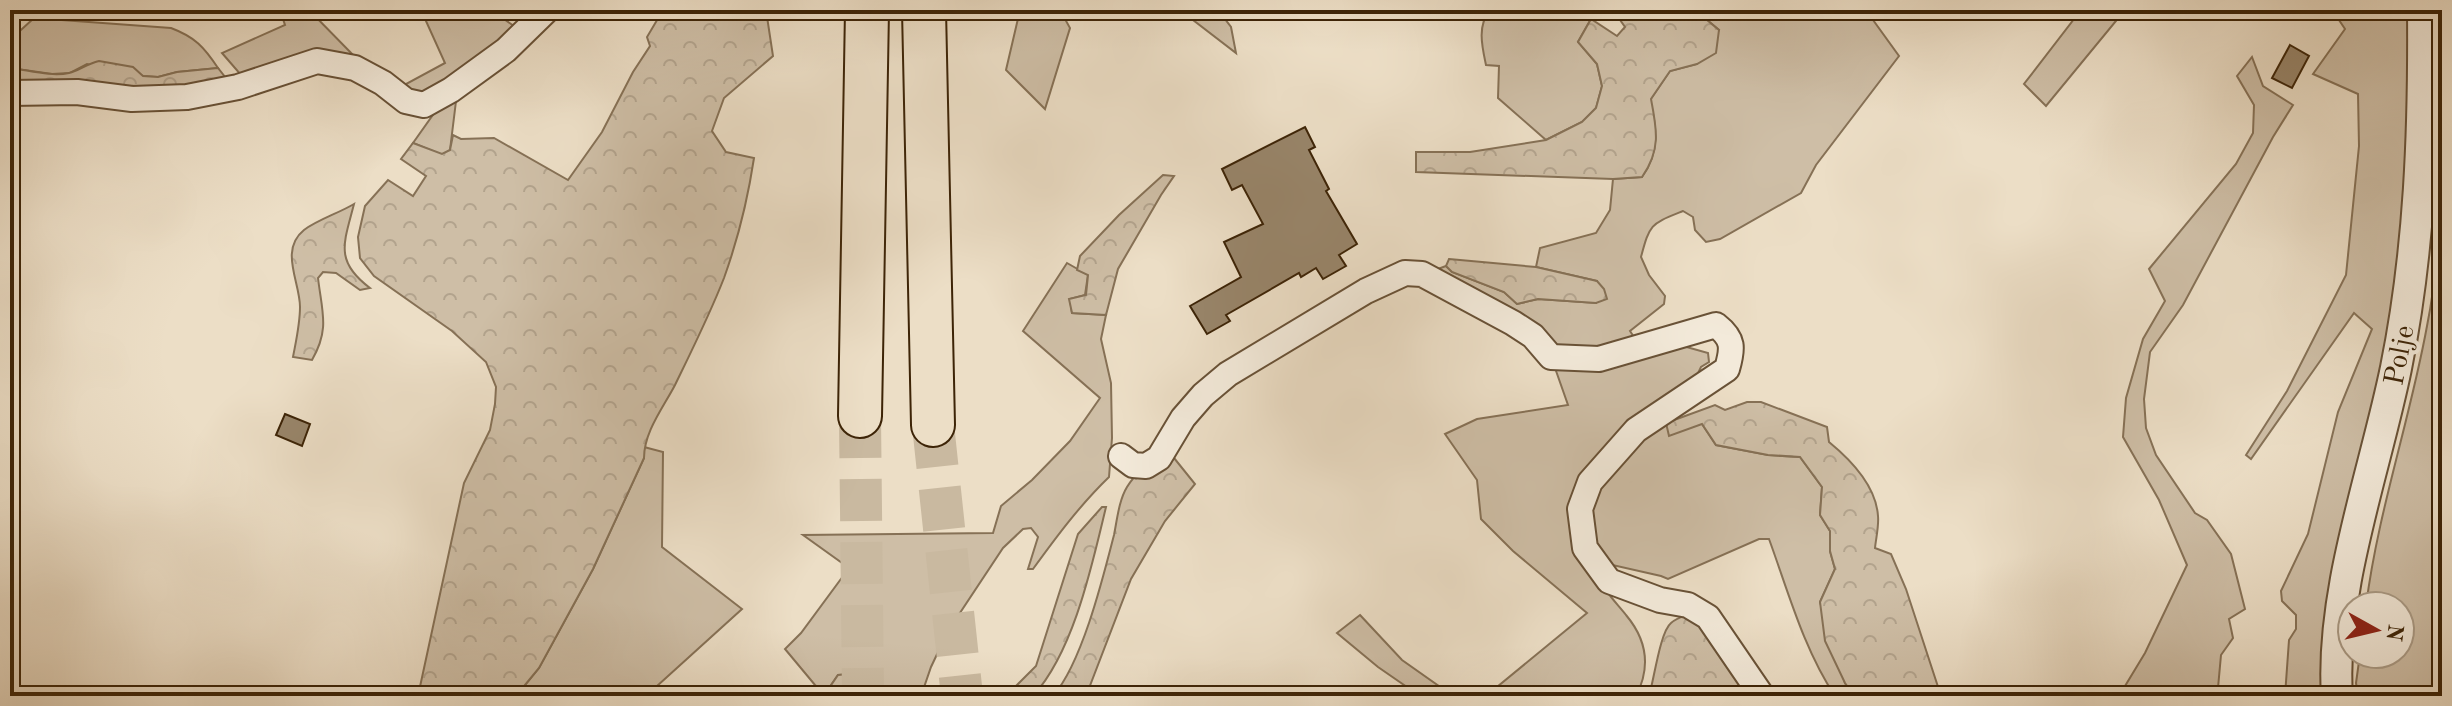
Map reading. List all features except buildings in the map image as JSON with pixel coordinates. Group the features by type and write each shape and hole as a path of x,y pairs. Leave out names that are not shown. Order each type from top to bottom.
{"highway":[{"path":"860,416 867,10"},
{"path":"924,10 933,425"}],"street":[{"path":"10,93 77,92 132,99 187,97 246,85 317,61 355,68 383,83 406,101 424,105 451,90 506,50 547,10"},
{"name":"Polje","path":"2337,696 2335,669 2350,563 2396,369 2409,297 2422,164 2423,10"},
{"path":"1121,456 1133,465 1146,466 1159,458 1183,418 1203,395 1228,374 1341,305 1405,273 1422,274 1513,323 1533,336 1551,357 1599,359 1716,325 1727,334 1732,352 1727,369 1636,430 1590,482 1580,509 1585,548 1609,581 1660,600 1688,605 1708,617 1762,696"}],"green space":[{"path":"280,10 309,10 359,61 241,75 222,53 285,25"},
{"path":"421,10 491,10 521,31 428,98 393,91 445,63"},
{"path":"663,10 766,10 773,56 724,98 712,131 726,152 754,158 742,218 724,278 688,359 651,430 644,458 593,569 539,668 516,696 418,696 464,483 490,430 496,387 486,362 452,331 374,276 360,258 358,237 365,206 388,180 413,196 426,176 401,159 413,143 442,154 450,150 453,135 461,139 494,138 568,180 602,132 650,46 647,37"},
{"path":"1020,10 1060,10 1070,28 1045,109 1006,70"},
{"path":"1180,10 1218,10 1231,27 1236,53"},
{"path":"1490,10 1581,10 1591,19 1578,42 1597,64 1602,86 1596,108 1582,122 1546,140 1498,98 1499,66 1486,65 1482,43 1483,23"},
{"path":"1613,10 1695,10 1719,30 1716,53 1697,64 1670,71 1651,99 1655,149 1642,177 1613,179 1416,172 1416,152 1470,152 1546,140 1582,122 1596,108 1602,86 1597,64 1578,42 1591,19 1617,36 1625,27"},
{"path":"1695,10 1870,10 1868,13 1899,56 1816,165 1801,193 1720,239 1706,242 1695,230 1693,217 1683,211 1658,222 1647,237 1641,257 1649,275 1665,296 1664,304 1630,331 1636,340 1683,346 1708,353 1709,362 1701,367 1691,388 1581,482 1601,580 1633,624 1642,644 1644,675 1636,696 1486,696 1587,613 1513,551 1481,519 1477,480 1445,434 1477,419 1568,405 1555,368 1435,270 1446,266 1452,272 1504,292 1517,304 1538,299 1596,303 1597,281 1536,267 1540,248 1596,233 1610,210 1613,179 1642,177 1648,168 1655,140 1650,100 1670,71 1697,64 1719,30"},
{"path":"2081,10 2125,10 2046,106 2024,84"},
{"path":"2342,10 2411,10 2405,208 2390,326 2329,594 2322,655 2324,696 2285,696 2289,640 2296,629 2296,615 2282,601 2281,591 2308,534 2338,412 2372,329 2354,313 2251,459 2246,455 2287,391 2346,275 2359,146 2358,94 2313,74 2345,29 2337,17"},
{"path":"34,18 171,28 198,44 218,68 158,77 87,64 70,73 52,74 10,68 10,40"},
{"path":"2252,57 2263,86 2293,105 2183,305 2150,352 2144,399 2146,428 2156,455 2195,513 2207,520 2231,554 2245,609 2229,619 2233,638 2221,655 2218,688 2231,695 2119,696 2145,653 2187,565 2159,500 2123,437 2126,398 2143,339 2165,301 2149,269 2236,164 2253,133 2254,105 2237,76"},
{"path":"99,61 133,67 143,76 158,77 218,68 233,87 181,95 10,86 10,68 62,74"},
{"path":"457,93 450,150 442,155 413,143 435,112"},
{"path":"1163,175 1174,176 1118,269 1106,315 1072,313 1069,299 1086,295 1088,275 1077,270 1080,256"},
{"path":"2442,175 2442,696 2358,696 2358,670 2416,670 2416,590 2368,590 2378,535 2420,361 2438,250"},
{"path":"354,204 345,241 346,260 370,288 360,290 336,273 323,272 318,278 323,329 318,349 312,360 293,357 300,307 293,247 304,230"},
{"path":"1449,259 1536,267 1597,281 1607,299 1596,303 1538,299 1517,304 1504,292 1452,272 1446,266"},
{"path":"1067,263 1088,275 1085,295 1070,299 1072,313 1106,315 1101,339 1111,383 1109,477 1033,569 1028,569 1038,537 1031,528 1023,529 1003,548 948,631 921,696 886,692 843,675 838,675 825,694 785,649 801,633 849,568 803,535 993,533 1001,506 1070,441 1100,398 1023,331"},
{"path":"1747,402 1761,402 1827,427 1829,442 1854,465 1867,484 1873,494 1878,516 1875,548 1891,554 1906,589 1941,696 1854,696 1845,683 1825,641 1820,602 1835,569 1830,551 1830,531 1820,515 1822,487 1800,457 1768,455 1716,445 1702,424 1669,436 1666,423 1715,405 1725,410"},
{"path":"1666,423 1702,424 1716,445 1768,455 1800,457 1822,487 1820,515 1830,531 1830,551 1835,569 1820,602 1845,683 1854,696 1835,696 1824,678 1798,620 1769,539 1759,539 1668,579 1599,562 1588,500 1619,453"},
{"path":"644,447 663,452 662,547 742,609 646,696 516,696 539,668 593,569 644,458"},
{"path":"1166,448 1195,484 1165,521 1131,579 1086,696 1053,696 1082,642 1104,574 1124,492 1140,471"},
{"path":"1102,507 1106,507 1088,580 1060,656 1033,696 1006,696 1036,666 1078,534"},
{"path":"1694,612 1755,696 1649,696 1667,628"},
{"path":"1360,615 1402,660 1453,696 1420,696 1337,633"},
{"path":"849,674 877,689 908,696 825,694 838,675"}],"tunnel":[{"path":"860,416 863,696"},
{"path":"933,425 962,696"}]}
